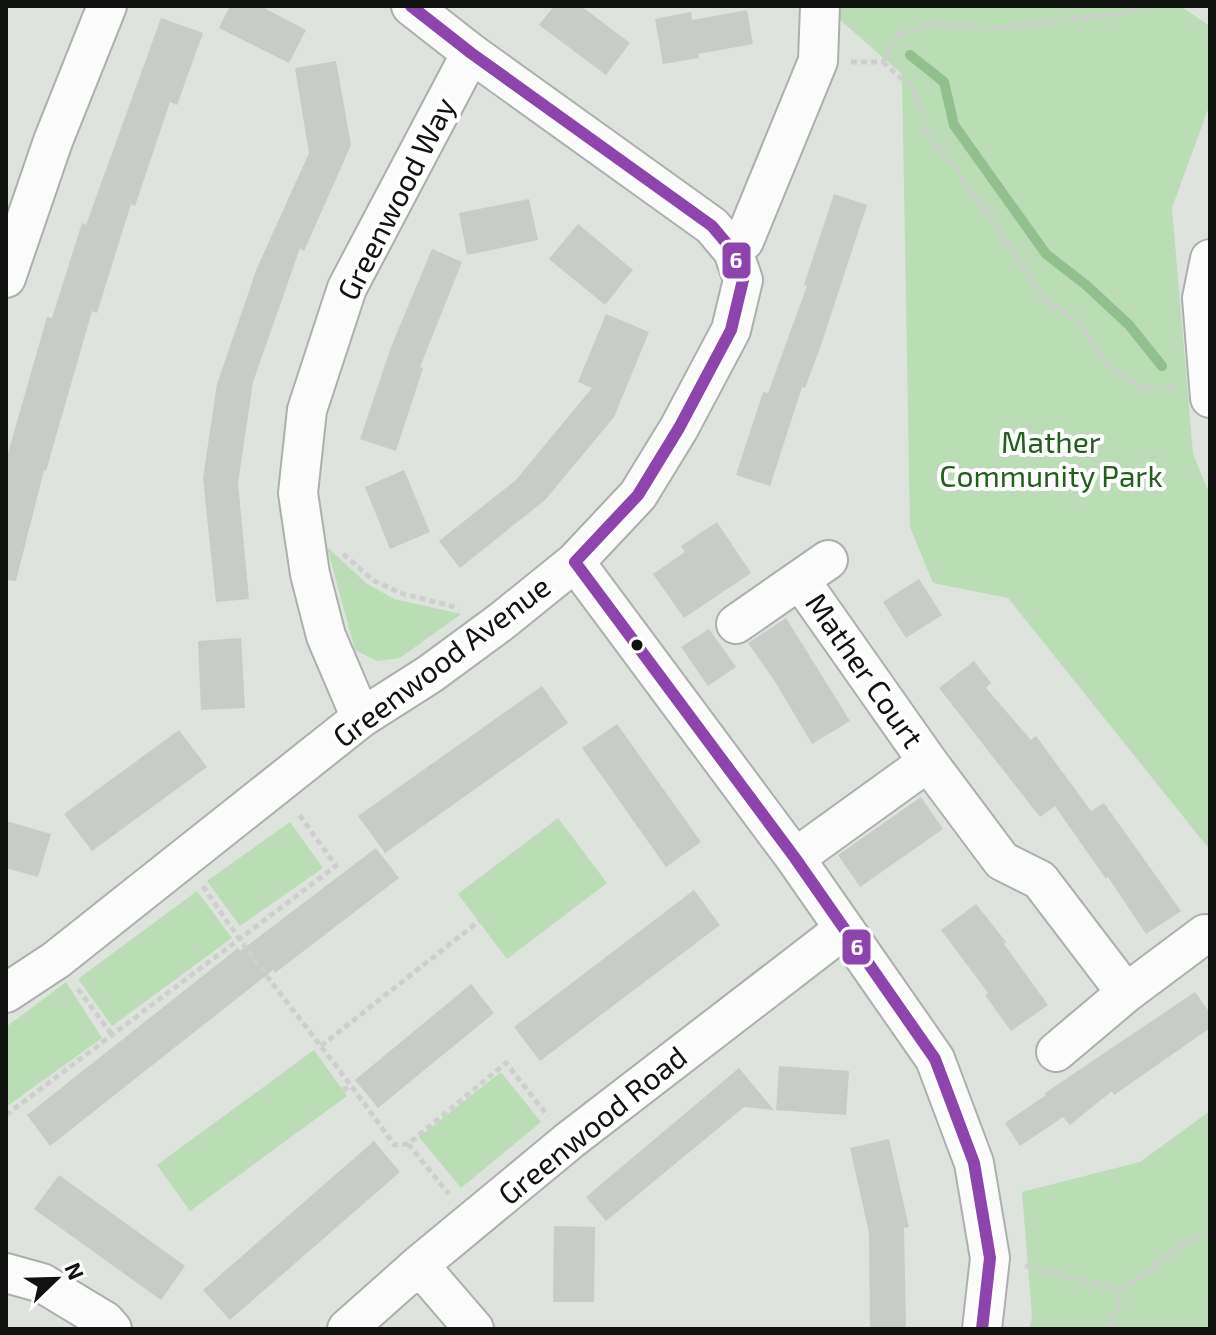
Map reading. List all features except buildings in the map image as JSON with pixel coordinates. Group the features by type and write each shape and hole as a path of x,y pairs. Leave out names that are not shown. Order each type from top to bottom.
{"street":[{"path":"6,278 53,141 107,6"},
{"path":"411,6 471,53 712,226 733,251 744,241 818,61 820,6"},
{"name":"Greenwood Way","path":"361,718 326,636 310,574 298,493 307,410 347,288 471,53"},
{"name":"Greenwood Avenue","path":"6,993 56,960 361,718 430,674 575,562 638,495 679,428 731,330 743,280 733,251"},
{"path":"1209,394 1202,298 1210,259"},
{"path":"575,562 795,858 935,1059 974,1163 990,1258 982,1329"},
{"name":"Mather Court","path":"736,624 814,570 928,762 1002,861 1040,880 1126,993"},
{"name":"Mather Court","path":"795,858 928,762"},
{"name":"Greenwood Road","path":"347,1329 570,1140 844,929"},
{"path":"1056,1052 1126,993 1205,934"},
{"path":"419,1265 474,1329"},
{"path":"6,1273 42,1283 105,1321 112,1329"}],"path":[{"path":"883,62 897,35 931,24 998,28 1128,12 1147,6"},
{"path":"818,61 883,62 913,89 928,132 994,221 1039,294 1079,324 1110,369 1144,388 1209,394"},
{"path":"341,553 373,580 400,593 502,621"},
{"path":"6,1115 336,866 279,786"},
{"path":"184,856 239,939 352,1085 394,1145 408,1144 506,1063 570,1140"},
{"path":"321,1046 479,921"},
{"path":"56,960 113,1036"},
{"path":"343,1090 352,1085"},
{"path":"408,1144 470,1224"},
{"path":"1110,1329 1122,1289 1186,1242 1210,1231"},
{"path":"990,1258 1122,1289"}],"green space":[{"name":"Mather Community Park","path":"824,6 1180,6 1210,26 1210,104 1172,208 1193,454 1210,495 1210,850 1008,598 933,583 910,527 902,74"},
{"path":"327,547 366,583 394,599 461,614 400,658 377,661 355,650"},
{"path":"558,818 607,883 507,959 458,894"},
{"path":"290,822 323,868 240,926 207,881"},
{"path":"197,891 232,938 112,1026 78,979"},
{"path":"66,982 102,1038 6,1107 6,1027"},
{"path":"314,1050 347,1096 190,1211 157,1165"},
{"path":"501,1072 541,1122 461,1188 419,1137"},
{"path":"1210,1111 1210,1329 1029,1329 1032,1316 1022,1192 1140,1162"}],"waterway":[{"path":"910,55 944,82 954,125 1046,254 1086,285 1129,325 1162,366"}],"transit line":[{"name":"6","path":"411,6 471,53 712,226 733,251 743,280 731,330 679,428 638,495 575,562 795,858 935,1059 974,1163 990,1258 982,1329"}]}
